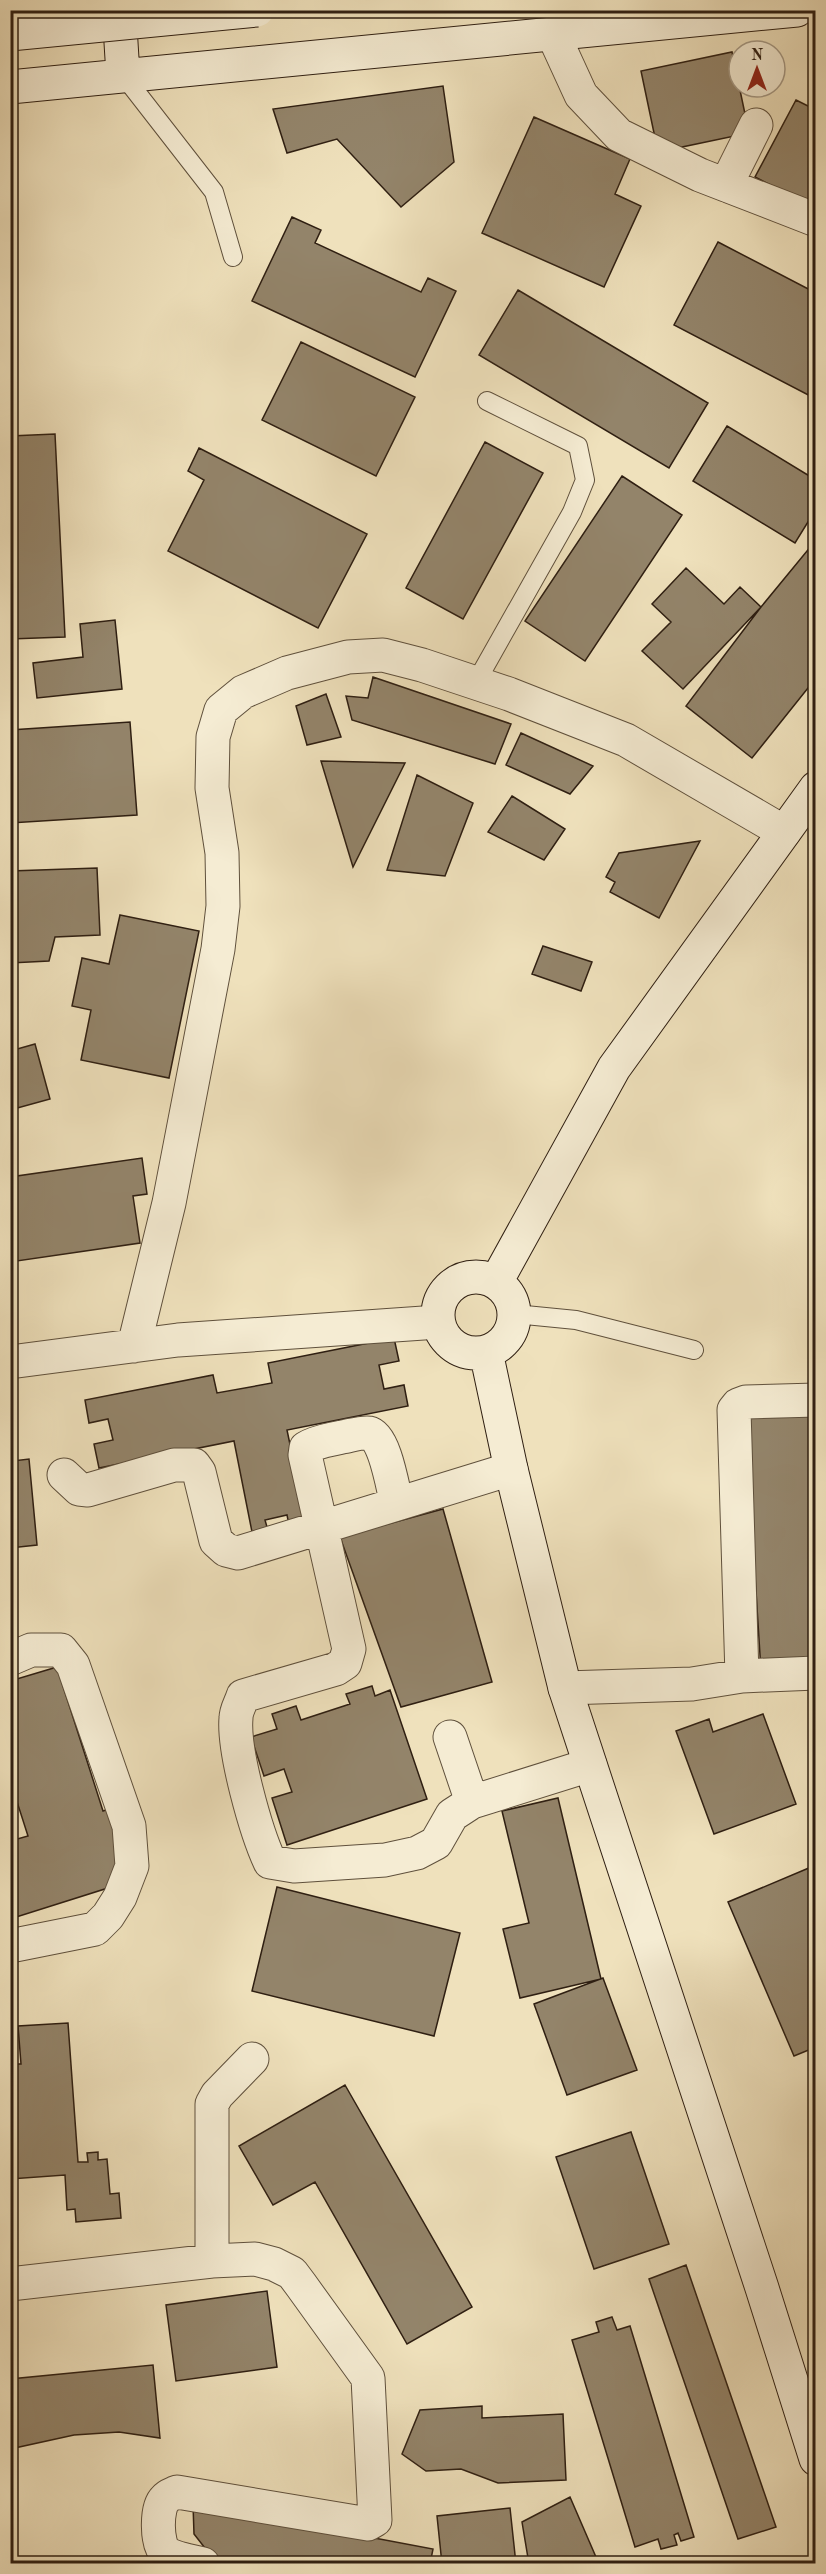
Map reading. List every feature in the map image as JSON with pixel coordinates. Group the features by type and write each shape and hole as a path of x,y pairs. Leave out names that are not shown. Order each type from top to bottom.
{"street":[{"path":"119,10 123,75"},
{"path":"10,34 257,10"},
{"path":"10,87 797,10"},
{"path":"553,34 582,95 619,135 700,175 816,220"},
{"path":"726,185 756,125"},
{"path":"134,1346 169,1203 218,949 223,906 222,853 212,788 213,737 221,710 243,692 287,673 348,657 383,655 509,694 626,740 784,832"},
{"path":"496,1282 614,1068 816,788"},
{"path":"484,1277 496,1282 506,1290 512,1301 515,1314 513,1327 507,1338 486,1352 461,1350 443,1334 438,1322 438,1308 442,1297 460,1280 484,1277"},
{"path":"10,1362 178,1340 438,1322"},
{"path":"486,1352 511,1469 565,1688 814,2451"},
{"path":"742,1677 734,1410 738,1405 746,1402 816,1400"},
{"path":"397,1504 382,1447 377,1438 370,1433 313,1444 306,1448 305,1455 320,1527 349,1649 345,1663 336,1669 243,1696 236,1715 236,1739 261,1842 270,1862 294,1866 385,1860 417,1852 436,1843 452,1815 471,1802 590,1764"},
{"path":"64,1475 79,1489 88,1490 174,1465 194,1465 200,1472 216,1541 226,1550 238,1553 511,1469"},
{"path":"10,1659 31,1650 61,1650 73,1665 129,1826 132,1866 120,1897 108,1916 94,1929 10,1946"},
{"path":"565,1688 692,1684 742,1677 816,1673"},
{"path":"450,1737 471,1802"},
{"path":"212,2261 212,2104 217,2095 252,2059"},
{"path":"10,2284 212,2261 255,2259 274,2264 292,2273 368,2378 376,2516 372,2523 177,2492 171,2494 160,2508 159,2541 161,2547 173,2556 203,2564"}],"lane":[{"path":"123,75 214,192 233,257"},
{"path":"475,684 572,512 585,480 578,446 487,401"},
{"path":"515,1314 576,1320 694,1350"}],"building":[{"path":"727,53 727,99 742,99 749,133 658,152 641,71"},
{"path":"443,86 454,162 401,207 337,139 287,153 273,109"},
{"path":"796,100 816,110 816,209 755,177"},
{"path":"534,117 630,159 615,194 641,206 604,287 482,233"},
{"path":"292,217 321,230 315,243 421,292 428,278 456,291 415,377 252,301"},
{"path":"718,242 816,293 816,399 674,325"},
{"path":"518,290 708,403 669,468 479,355"},
{"path":"301,342 415,397 376,476 262,420"},
{"path":"727,426 816,480 816,509 795,543 693,481"},
{"path":"55,434 65,637 10,639 10,436"},
{"path":"485,442 543,473 463,619 406,588"},
{"path":"199,448 367,534 318,628 168,551 204,480 188,471"},
{"path":"622,476 682,515 585,661 525,621"},
{"path":"816,540 816,678 752,758 686,706 761,607"},
{"path":"686,568 724,604 740,587 761,607 683,689 642,651 671,622 652,604"},
{"path":"115,620 122,689 37,698 33,663 83,657 80,624"},
{"path":"373,677 511,724 495,764 352,720 346,696 368,698"},
{"path":"326,694 341,737 307,745 296,706"},
{"path":"130,722 137,815 10,823 10,730"},
{"path":"521,733 593,766 570,794 506,765"},
{"path":"321,761 405,763 353,867"},
{"path":"417,775 473,803 445,876 387,870"},
{"path":"512,796 565,829 544,860 488,832"},
{"path":"700,841 659,918 610,892 615,882 606,877 619,853"},
{"path":"97,868 100,935 55,937 49,961 10,963 10,871"},
{"path":"120,915 199,931 169,1078 81,1060 91,1010 72,1006 82,958 109,964"},
{"path":"543,946 592,962 581,991 532,974"},
{"path":"35,1044 50,1099 10,1110 10,1051"},
{"path":"142,1158 147,1194 133,1196 140,1243 10,1262 10,1177"},
{"path":"394,1338 399,1361 379,1365 384,1389 404,1385 408,1406 287,1430 307,1526 290,1530 287,1515 265,1520 269,1534 253,1537 234,1441 99,1468 94,1444 113,1440 108,1419 89,1423 85,1400 213,1375 217,1393 272,1383 268,1363"},
{"path":"816,1411 816,1667 761,1671 745,1416"},
{"path":"10,1445 13,1461 29,1459 37,1545 10,1548"},
{"path":"443,1509 492,1682 401,1707 340,1537"},
{"path":"57,1667 103,1811 112,1808 128,1858 111,1887 10,1919 10,1841 28,1836 10,1780 10,1681"},
{"path":"372,1686 375,1696 390,1690 427,1799 287,1845 272,1798 292,1792 284,1769 264,1776 251,1737 277,1729 272,1714 296,1706 301,1720 350,1704 346,1694"},
{"path":"763,1714 796,1804 714,1834 676,1731 709,1719 713,1732"},
{"path":"558,1798 601,1979 520,1998 503,1929 529,1923 502,1811"},
{"path":"816,1865 816,2047 794,2056 728,1902"},
{"path":"277,1887 460,1933 434,2036 252,1991"},
{"path":"603,1978 637,2070 567,2095 534,2004"},
{"path":"68,2023 78,2162 88,2162 87,2153 98,2152 98,2160 107,2159 110,2194 119,2193 121,2218 76,2222 75,2209 67,2210 65,2175 10,2179 10,2064 21,2064 18,2026"},
{"path":"345,2085 472,2307 407,2344 315,2182 273,2205 239,2146"},
{"path":"631,2132 669,2244 594,2269 556,2157"},
{"path":"686,2265 776,2527 738,2539 649,2279"},
{"path":"267,2291 277,2367 176,2381 166,2305"},
{"path":"612,2317 617,2330 630,2326 694,2537 681,2541 678,2533 674,2535 677,2545 661,2549 658,2539 635,2547 572,2340 599,2332 596,2322"},
{"path":"153,2365 160,2438 119,2432 74,2435 10,2449 10,2379"},
{"path":"482,2406 482,2418 563,2414 566,2480 498,2483 461,2469 426,2471 402,2454 420,2410"},
{"path":"570,2497 599,2564 529,2564 522,2522"},
{"path":"193,2504 433,2549 430,2564 251,2564 212,2557 194,2534"},
{"path":"510,2508 516,2564 442,2564 437,2516"}]}
